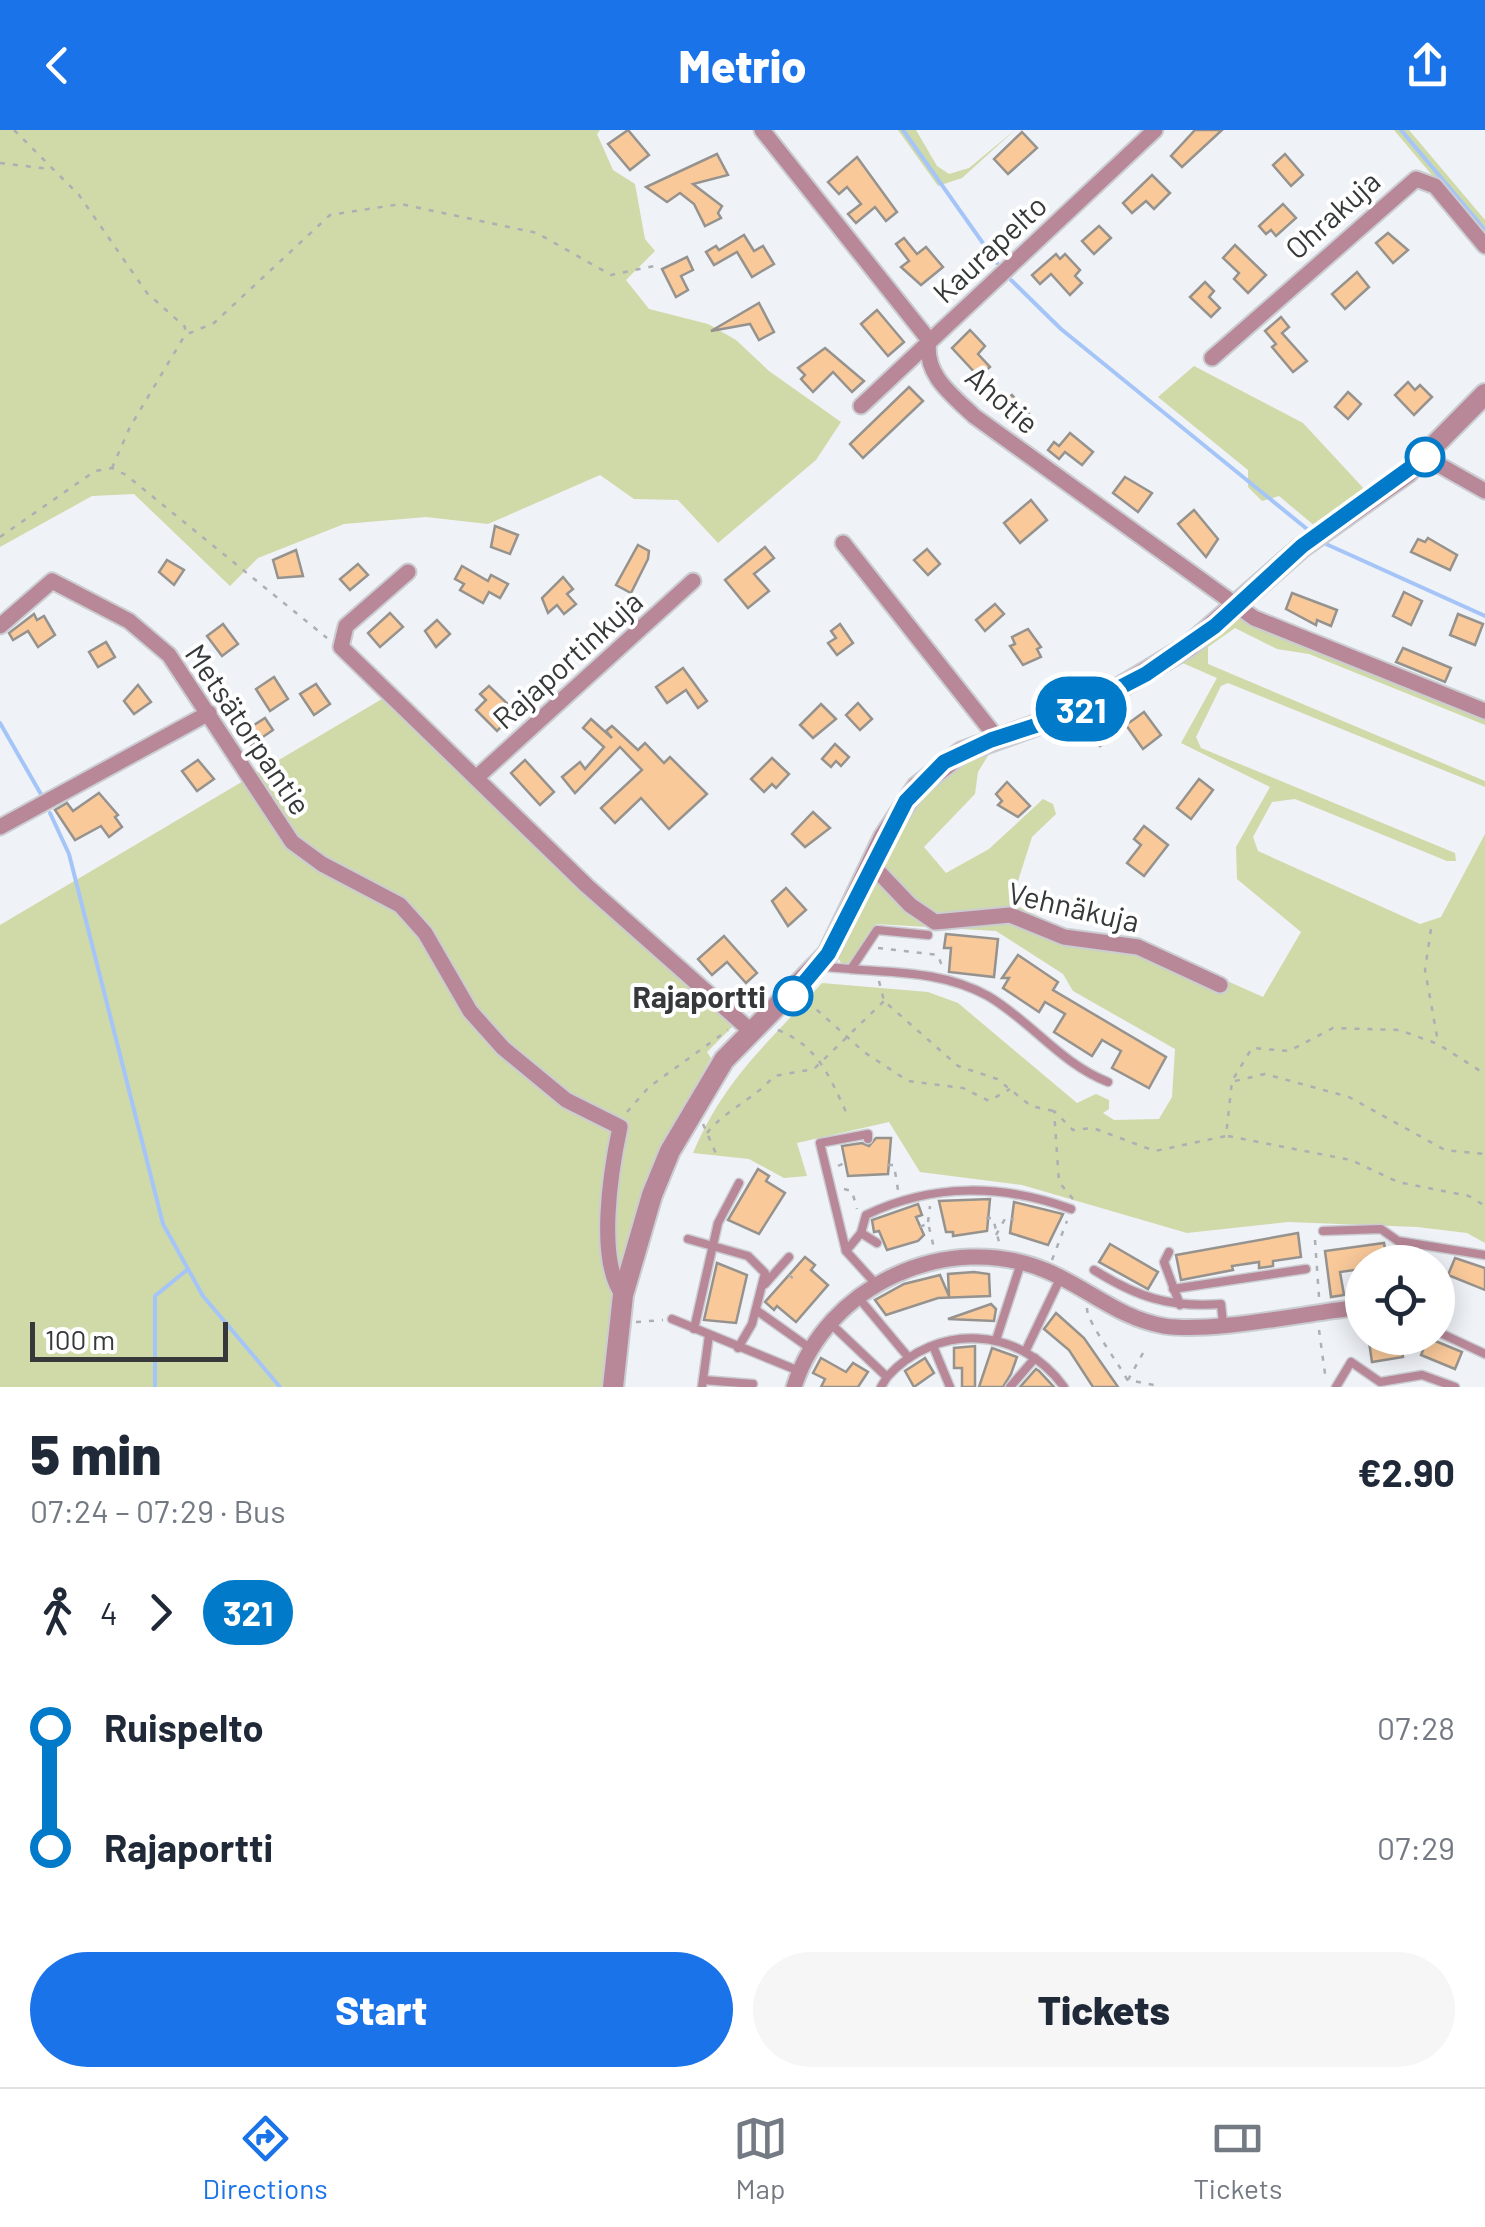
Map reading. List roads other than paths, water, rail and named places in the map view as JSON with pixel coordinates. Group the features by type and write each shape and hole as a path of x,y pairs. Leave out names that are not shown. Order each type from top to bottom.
{"street":[{"name":"Ahotie","path":"762,130 929,340 929,364 936,376 974,416 1254,618 1485,711"},
{"name":"Kaurapelto","path":"861,406 1155,130"},
{"name":"Ohrakuja","path":"1212,358 1416,179 1435,186 1485,246"},
{"path":"904,367 936,376"},
{"path":"614,1387 623,1295 641,1228 670,1151 708,1083 754,1030 820,966 847,921 896,818 926,778 944,762 996,738 1109,696 1189,646 1302,546 1425,457 1485,394"},
{"path":"1425,457 1485,491"},
{"path":"843,543 996,738"},
{"path":"408,572 346,626 341,647 604,902 754,1030"},
{"name":"Metsätorpantie","path":"0,626 42,587 59,581 147,634 178,667 292,842 322,864 400,905 425,933 470,1011 503,1048 566,1100 620,1127 610,1182 610,1263 613,1282 623,1295"},
{"name":"Rajaportinkuja","path":"476,778 693,581"},
{"path":"0,827 209,714"},
{"name":"Vehnäkuja","path":"872,865 910,906 935,922 1010,914 1064,937 1138,947 1220,985"},
{"path":"796,1379 830,1323 857,1296 876,1283 933,1261 966,1258 1022,1263 1056,1272 1092,1298 1127,1316 1163,1326 1345,1311"}],"lane":[{"path":"851,969 877,930 928,935"},
{"path":"820,966 942,979 984,994 1079,1071 1108,1082"},
{"path":"868,1139 868,1134 820,1143 846,1250 876,1283"},
{"path":"694,1329 712,1245 739,1183"},
{"path":"846,1250 861,1233 865,1217 927,1194 993,1190 1070,1210"},
{"path":"1323,1231 1381,1229 1398,1241 1450,1246 1485,1255"},
{"path":"861,1233 877,1243"},
{"path":"688,1239 758,1264 765,1273 756,1310 738,1348"},
{"path":"1170,1252 1164,1262 1180,1306"},
{"path":"762,1288 790,1257"},
{"path":"996,1340 1022,1263"},
{"path":"1173,1290 1306,1269"},
{"path":"1094,1270 1138,1295 1180,1306 1221,1304 1223,1323"},
{"path":"1026,1352 1056,1272"},
{"path":"857,1296 909,1358"},
{"path":"756,1310 811,1349"},
{"path":"672,1319 796,1379"},
{"path":"830,1323 888,1377"},
{"path":"709,1336 703,1383 753,1384"},
{"path":"882,1387 909,1358 956,1338 996,1340 1026,1352 1064,1387"},
{"path":"1455,1340 1485,1354"},
{"path":"933,1346 950,1387"},
{"path":"1010,1387 1035,1358"},
{"path":"1336,1387 1351,1362 1380,1382 1422,1376 1455,1387"}],"waterway":[{"path":"903,130 997,263"},
{"path":"1401,130 1485,230"},
{"path":"1011,280 1061,329 1307,529"},
{"path":"1326,544 1485,616"},
{"path":"0,723 42,796"},
{"path":"50,813 69,854 163,1224 203,1296 280,1387"},
{"path":"155,1387 155,1296 188,1269"}],"place":[{"name":"Rajaportti","path":"793,996"}]}
